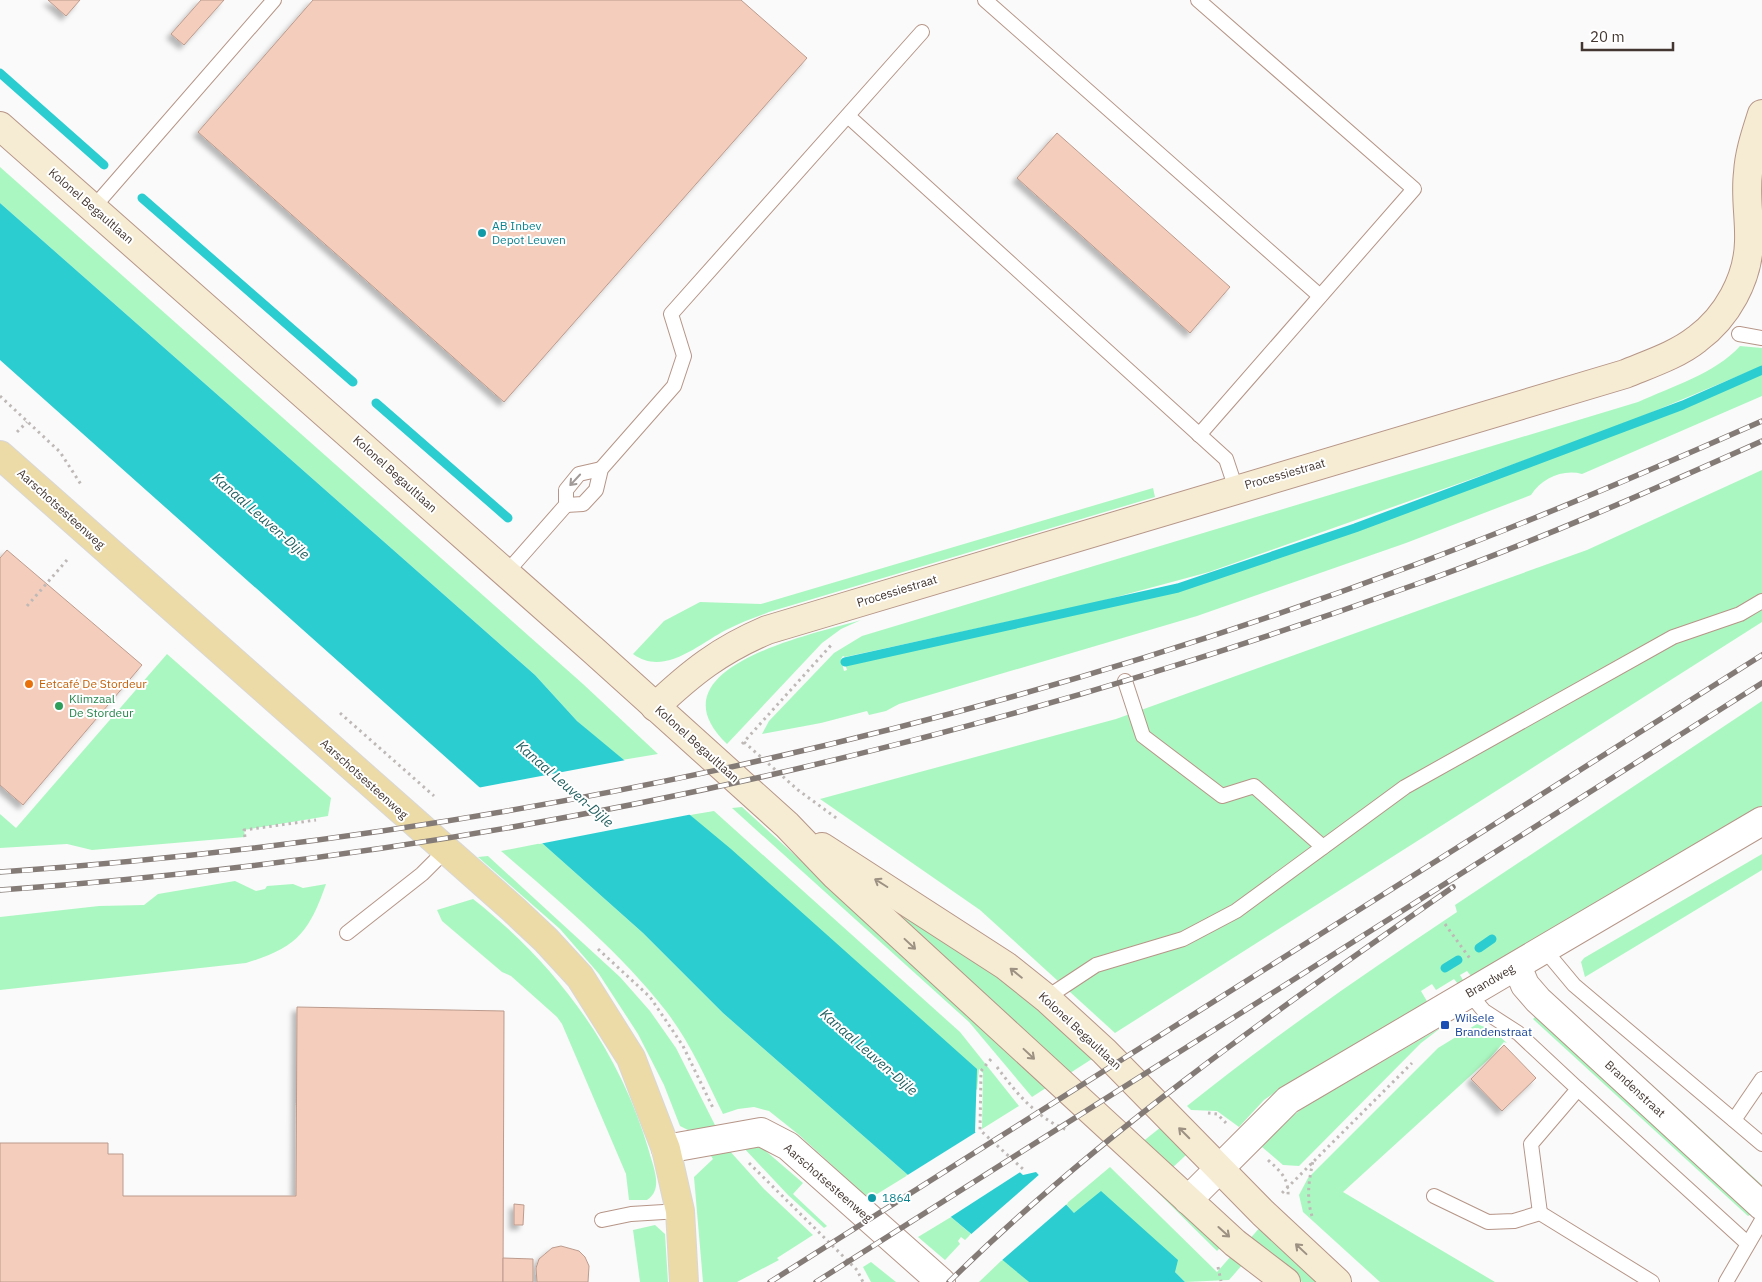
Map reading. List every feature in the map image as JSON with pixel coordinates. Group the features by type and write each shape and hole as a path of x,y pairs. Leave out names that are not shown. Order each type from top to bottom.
{"main road":[{"name":"Aarschotsesteenweg","path":"0,455 513,909 546,940 580,977 631,1058 666,1149 680,1211 684,1282"}],"street":[{"name":"Processiestraat","path":"655,707 700,667 734,644 767,630 1626,374 1678,351 1697,340 1714,325 1729,305 1742,277 1750,243 1748,173 1762,114"},
{"name":"Kolonel Begaultlaan","path":"0,126 506,573 787,825 836,876 1272,1278"},
{"name":"Brandweg","path":"1188,1200 1288,1100 1762,821"},
{"name":"Kolonel Begaultlaan","path":"787,825 998,960 1046,998 1104,1051 1219,1168 1337,1282"},
{"name":"Brandenstraat","path":"1517,966 1526,985 1538,1000 1762,1206"},
{"name":"Aarschotsesteenweg","path":"666,1149 761,1132 788,1146 941,1282"}],"lane":[{"path":"93,208 274,0"},
{"path":"985,0 1320,296"},
{"path":"1198,0 1414,189 1199,435"},
{"path":"566,505 583,504 596,490 601,469 674,386 684,356 671,314 922,32"},
{"path":"848,116 1226,459 1236,489"},
{"path":"1739,334 1762,338"},
{"path":"506,573 566,505 566,490 579,474 601,469"},
{"path":"1046,998 1096,964 1183,939 1236,911 1405,787 1664,642 1740,614 1762,601"},
{"path":"1125,681 1143,736 1222,796 1254,786 1323,847"},
{"path":"347,933 422,874 446,851"},
{"path":"1544,949 1574,985 1762,1144"},
{"path":"1470,993 1484,1011 1518,1034 1747,1243"},
{"path":"1734,1120 1762,1079"},
{"path":"1540,1213 1531,1144 1578,1090"},
{"path":"1434,1196 1488,1222 1514,1221 1540,1213 1652,1282"},
{"path":"602,1220 631,1214 680,1211"},
{"path":"1726,1282 1762,1220"}],"path":[{"path":"27,606 67,560"},
{"path":"245,838 244,830 316,820"},
{"path":"1445,924 1466,954"},
{"path":"991,1059 981,1071 980,1130 1024,1170"},
{"path":"743,1156 761,1177 857,1270 863,1282"},
{"path":"1313,1160 1308,1184 1309,1205 1314,1223"},
{"path":"1218,1261 1218,1272 1221,1281"}],"green space":[{"path":"0,167 583,684 658,754 622,760 577,721 535,675 0,203"},
{"path":"1740,346 1762,348 1762,366 1607,431 1209,572 1094,603 843,656 841,659 844,671 847,670 845,664 1142,598 1203,581 1397,514 1544,460 1762,372 1762,396 1582,474 1568,473 1554,476 1541,484 1531,495 1406,543 1197,616 899,704 886,711 869,715 867,711 821,723 762,734 769,721 834,653 862,636 1638,402 1706,372 1730,356"},
{"path":"1762,470 1762,622 1115,1033 980,910 820,799 1116,719 1587,550"},
{"path":"1153,488 1155,497 769,612 731,627 693,650 669,660 657,662 645,660 633,654 664,621 700,602 761,604"},
{"path":"861,620 841,629 822,643 727,744 708,717 708,694 722,675 747,658 777,645"},
{"path":"167,654 331,798 328,816 244,830 245,837 92,850 67,844 0,848 0,814 16,828"},
{"path":"1762,701 1762,806 1471,976 1467,971 1460,975 1463,980 1458,984 1454,979 1436,990 1432,984 1421,991 1428,1003 1290,1082 1264,1100 1239,1127 1217,1111 1191,1110 1187,1106 1320,1006 1457,912 1455,905"},
{"path":"742,807 1049,1086 1032,1097 969,1022 732,808"},
{"path":"714,811 960,1032 1019,1106 982,1129 983,1073 979,1069 977,1090 690,815"},
{"path":"542,843 643,933 723,1013 908,1175 869,1199 798,1134 769,1111 754,1107 738,1109 723,1114 683,1035 649,990 588,927 501,851"},
{"path":"1762,854 1762,870 1585,977 1581,962 1584,958"},
{"path":"488,856 620,977 650,1011 676,1048 716,1127 688,1130 680,1126 664,1085 638,1034 599,974 560,929 478,857"},
{"path":"841,867 1020,990 1095,1057 1067,1075"},
{"path":"235,881 256,891 265,889 267,886 293,884 303,888 326,884 313,915 298,936 277,951 246,963 0,990 0,917 99,906 144,905 158,894"},
{"path":"473,899 503,924 558,981 602,1044 621,1078 637,1114 653,1164 656,1177 655,1190 647,1200 629,1200 626,1174 562,1024 557,1017 511,976 502,972 442,921 437,910"},
{"path":"1553,999 1558,999 1762,1185 1762,1197"},
{"path":"1536,1016 1750,1209 1750,1215 1748,1216 1533,1019"},
{"path":"1477,1024 1492,1030 1507,1043 1504,1042 1490,1058 1343,1192 1495,1282 1380,1282 1303,1212 1299,1195 1308,1178 1438,1048"},
{"path":"1442,1027 1421,1043 1299,1166 1283,1165 1262,1147 1288,1119 1306,1106"},
{"path":"1161,1127 1186,1155 1170,1170 1141,1143"},
{"path":"742,1146 761,1147 803,1183 793,1194 827,1226 824,1228 788,1195"},
{"path":"728,1149 764,1189 813,1235 777,1258 779,1260 737,1282 703,1282 694,1177 713,1159 711,1156"},
{"path":"1123,1158 1222,1246 1217,1251"},
{"path":"1110,1167 1217,1272 1232,1255 1243,1264 1229,1280 1185,1282 1175,1272 1074,1213 1066,1204"},
{"path":"951,1217 971,1234 965,1240 961,1237 958,1241 960,1244 945,1260 918,1237"},
{"path":"655,1225 665,1234 668,1282 640,1282 633,1230"},
{"path":"1261,1226 1322,1282 1302,1282 1248,1241"},
{"path":"1003,1259 1029,1282 979,1282"},
{"path":"871,1262 896,1282 871,1282 863,1267"}],"water":[{"name":"Kanaal Leuven-Dijle","path":"0,203 535,675 577,721 731,849 977,1069 975,1132 1023,1175 1036,1172 1074,1213 1101,1191 1178,1260 1175,1272 1185,1282 1029,1282 951,1217 908,1175 723,1013 643,933 0,360"}],"pier":[{"path":"626,760 693,814 539,844 477,788"},
{"path":"978,1131 1022,1171 949,1218 906,1176"},
{"path":"1041,1173 1068,1203 1001,1261 969,1236"}],"building":[{"path":"48,0 80,0 66,16"},
{"path":"201,0 224,0 184,45 171,34"},
{"name":"AB Inbev Depot Leuven","path":"313,0 741,0 807,58 504,402 198,132"},
{"path":"1057,133 1230,287 1190,333 1017,178"},
{"path":"7,550 142,665 23,805 0,785 0,558"},
{"path":"297,1007 504,1011 503,1282 0,1282 0,1143 108,1143 108,1154 123,1154 123,1196 296,1196"},
{"path":"1504,1045 1536,1078 1502,1111 1471,1079"},
{"path":"514,1204 524,1205 523,1225 514,1225"},
{"path":"561,1246 579,1251 585,1257 589,1266 588,1282 537,1282 536,1268 539,1259 552,1248"},
{"path":"503,1258 533,1259 533,1282 503,1282"}],"waterway":[{"path":"0,73 104,165"},
{"path":"142,198 353,382"},
{"path":"845,662 1178,588 1355,528 1683,405 1762,370"},
{"path":"376,403 508,518"},
{"path":"1479,948 1492,939"},
{"path":"1445,968 1458,960"}],"railway":[{"path":"0,872 180,856 360,834 540,805 718,770 895,728 1070,680 1243,626 1414,565 1546,514 1762,421"},
{"path":"0,890 181,874 361,851 540,822 718,787 894,745 1069,697 1242,644 1414,585 1546,534 1762,441"},
{"path":"770,1282 1762,655"},
{"path":"816,1282 1762,683"},
{"path":"949,1282 1007,1227 1129,1123 1257,1026 1453,887"}],"place":[{"name":"AB Inbev Depot Leuven","path":"482,233"},
{"name":"Eetcafé De Stordeur","path":"29,684"},
{"name":"Klimzaal De Stordeur","path":"59,706"},
{"name":"Wilsele Brandenstraat","path":"1445,1025"},
{"name":"1864","path":"872,1198"}]}
